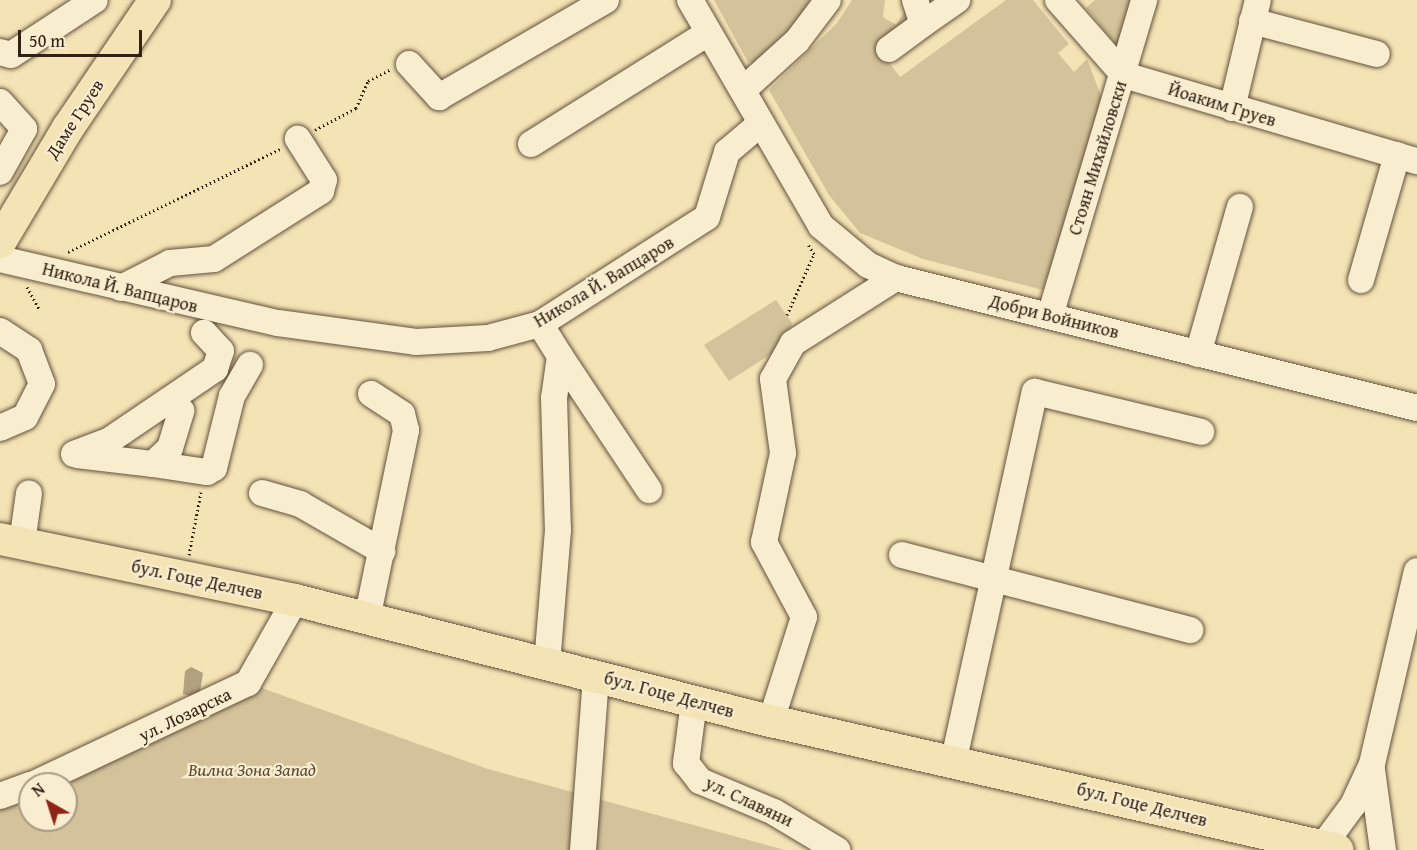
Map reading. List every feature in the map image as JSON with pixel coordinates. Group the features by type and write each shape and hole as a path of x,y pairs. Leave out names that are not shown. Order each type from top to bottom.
{"main road":[{"name":"Даме Груев","path":"0,242 68,128 156,0"},
{"name":"бул. Гоце Делчев","path":"11,541 295,600 771,721 954,759 1268,843 1330,848"}],"street":[{"path":"0,52 11,55 94,0"},
{"path":"409,64 443,95 606,0"},
{"path":"690,0 743,90 760,124"},
{"path":"743,90 797,41 828,0"},
{"path":"915,0 923,24"},
{"path":"889,49 957,0"},
{"path":"1058,0 1124,75"},
{"name":"Стоян Михайловски","path":"1050,316 1124,75 1144,0"},
{"path":"1232,108 1255,10 1377,54"},
{"path":"531,144 708,33"},
{"name":"Йоаким Груев","path":"1124,75 1407,158"},
{"path":"0,102 24,129 0,172"},
{"name":"Добри Войников","path":"760,124 821,226 849,252 896,278 1417,408"},
{"name":"Никола Й. Вапцаров","path":"0,259 213,311 416,342 488,338 540,324 707,217 727,152 760,124"},
{"path":"121,288 170,263 214,259 321,191 324,180 298,139"},
{"path":"1361,280 1407,158"},
{"path":"1198,354 1240,207"},
{"path":"771,721 804,618 764,542 783,453 773,379 793,343 896,278"},
{"path":"540,324 649,490"},
{"path":"0,331 29,350 42,384 26,417 0,428"},
{"path":"204,333 221,351 214,369 110,440 74,454 207,472 214,468 231,396 250,365"},
{"path":"547,665 558,530 554,398 560,356"},
{"path":"954,759 1035,392 1201,432"},
{"path":"366,619 406,430 402,414 371,394"},
{"path":"153,464 170,448 181,411"},
{"path":"11,541 29,493"},
{"path":"262,493 300,504 382,551"},
{"path":"902,555 1190,630"},
{"path":"1330,848 1372,764 1411,626 1417,571"},
{"name":"ул. Лозарска","path":"60,772 248,683 295,600"},
{"path":"584,850 596,676"},
{"name":"ул. Славяни","path":"694,702 686,763 700,782 774,812 837,850"},
{"path":"1372,764 1383,850"},
{"name":"ул. Лозарска","path":"0,796 18,790"}],"path":[{"path":"37,268 356,108 368,81 409,64"},
{"path":"787,315 814,254 802,234"},
{"path":"198,580 188,541 207,472"}],"green space":[{"path":"714,0 820,0 758,63 748,62"},
{"path":"852,0 885,0 883,17 896,25 911,2 915,19 879,49 900,77 1006,0 1033,0 1069,44 1058,53 1074,72 1087,59 1103,101 1043,290 923,259 860,233 829,195 769,90 837,23"},
{"path":"1095,0 1139,0 1127,38 1117,46 1086,8"},
{"path":"776,300 792,323 785,345 729,381 704,345"},
{"name":"Вилна Зона Запад","path":"248,683 488,769 785,850 0,850 0,796 18,789 18,832 78,832 78,772 59,772"}],"shaded area":[{"path":"191,667 203,673 199,698 183,694 185,671"}]}
